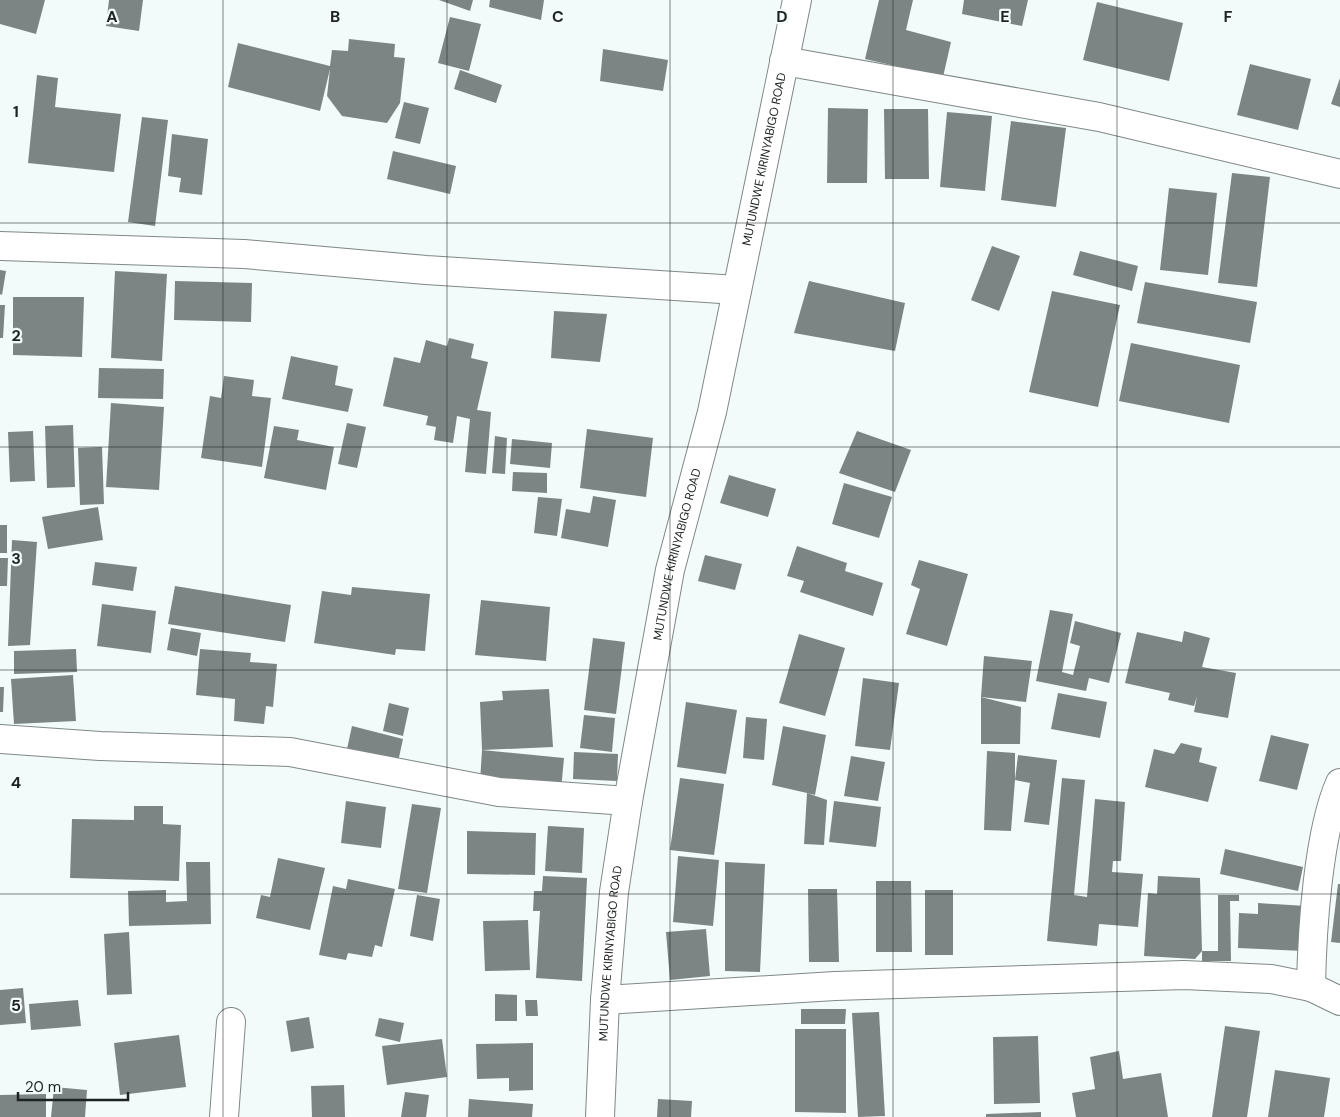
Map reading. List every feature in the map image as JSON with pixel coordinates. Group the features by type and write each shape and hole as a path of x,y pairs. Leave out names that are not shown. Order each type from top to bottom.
{"street":[{"name":"MUTUNDWE KIRINYABIGO ROAD","path":"600,1117 605,1000 614,892 628,801 670,570 712,412 797,0"},
{"path":"784,61 1099,117 1340,174"},
{"path":"0,246 244,254 426,270 737,290"},
{"path":"0,739 100,746 290,752 499,792 628,801"},
{"path":"1311,987 1312,956 1323,848 1334,797 1340,783"},
{"path":"605,1000 835,986 1184,975 1271,979 1311,987 1340,1001"},
{"path":"224,1117 231,1022"}],"building":[{"path":"0,0 45,0 36,34 0,24"},
{"path":"109,0 143,0 139,31 106,26"},
{"path":"439,0 473,0 470,11"},
{"path":"490,0 544,0 541,20 489,7"},
{"path":"879,0 913,0 906,30 951,42 943,77 865,59"},
{"path":"964,0 1028,0 1022,26 962,14"},
{"path":"1097,2 1183,23 1169,81 1083,60"},
{"path":"450,17 481,24 469,71 438,63"},
{"path":"349,39 395,44 394,57 405,58 400,103 387,123 342,116 327,96 330,69 320,111 228,87 238,43 330,66 332,50 348,51"},
{"path":"603,49 668,60 663,91 600,81"},
{"path":"1250,64 1311,79 1298,130 1237,115"},
{"path":"460,70 502,85 496,103 454,89"},
{"path":"37,75 58,78 55,107 121,114 114,172 28,163"},
{"path":"1340,78 1340,107 1331,104"},
{"path":"404,102 429,108 420,144 395,138"},
{"path":"828,108 868,109 867,183 827,183"},
{"path":"884,109 928,109 929,179 885,179"},
{"path":"947,112 992,116 985,191 940,187"},
{"path":"142,117 168,120 155,226 128,222"},
{"path":"1011,121 1066,128 1056,207 1001,200"},
{"path":"172,134 208,139 202,195 179,192 181,178 168,176"},
{"path":"393,151 456,166 450,194 387,179"},
{"path":"1232,173 1270,177 1257,287 1218,283"},
{"path":"1169,188 1217,193 1208,275 1160,270"},
{"path":"992,246 1020,256 999,311 971,300"},
{"path":"1080,251 1138,266 1132,291 1073,275"},
{"path":"0,270 6,271 2,295 0,294"},
{"path":"115,271 167,274 162,361 111,358"},
{"path":"175,281 252,283 251,322 174,320"},
{"path":"809,281 905,303 895,351 794,333"},
{"path":"1145,282 1257,302 1250,343 1137,323"},
{"path":"1052,291 1120,305 1098,407 1029,392"},
{"path":"13,297 84,297 82,357 13,355"},
{"path":"0,305 5,305 3,338 0,338"},
{"path":"554,311 607,314 600,362 551,358"},
{"path":"449,338 474,344 471,358 488,362 477,410 491,412 486,474 465,472 470,419 457,416 453,443 434,440 436,427 426,425 428,416 383,406 394,357 420,363 426,340 447,346"},
{"path":"1131,343 1240,365 1229,423 1119,401"},
{"path":"291,356 338,366 335,385 353,389 348,412 282,399"},
{"path":"99,368 164,369 163,399 98,398"},
{"path":"224,376 254,380 252,396 271,398 262,467 201,458 210,396 221,398"},
{"path":"111,403 164,407 159,490 106,487"},
{"path":"347,423 366,427 357,468 338,464"},
{"path":"73,425 75,487 47,488 45,426"},
{"path":"274,426 299,430 297,440 334,447 326,490 264,478"},
{"path":"587,429 653,438 646,497 580,488"},
{"path":"33,431 35,481 10,482 8,432"},
{"path":"857,431 911,450 895,492 839,473"},
{"path":"495,436 507,438 505,474 492,473"},
{"path":"512,439 552,443 550,468 510,464"},
{"path":"102,447 104,504 80,505 78,448"},
{"path":"513,472 547,473 547,493 512,491"},
{"path":"729,475 776,489 768,517 720,503"},
{"path":"844,483 892,497 879,538 832,524"},
{"path":"593,496 616,500 608,547 561,538 566,509 590,513"},
{"path":"538,497 562,499 557,536 534,533"},
{"path":"98,507 103,540 48,549 42,517"},
{"path":"0,525 7,525 7,553 0,553"},
{"path":"12,540 37,542 30,645 8,646"},
{"path":"797,546 847,563 845,571 883,583 873,616 800,592 804,581 787,576"},
{"path":"705,555 742,564 735,590 698,581"},
{"path":"0,558 8,558 7,586 0,586"},
{"path":"919,560 968,574 947,646 906,634 920,589 911,585"},
{"path":"95,562 137,567 133,591 92,585"},
{"path":"175,586 291,605 285,642 168,624"},
{"path":"352,587 430,594 425,651 396,649 395,655 314,643 322,591 351,595"},
{"path":"481,600 550,607 546,661 475,655"},
{"path":"102,604 156,611 151,653 97,646"},
{"path":"1050,610 1073,614 1062,672 1073,675 1080,646 1070,643 1075,621 1121,633 1109,683 1089,678 1086,691 1036,681"},
{"path":"171,628 201,633 197,656 167,650"},
{"path":"1184,631 1210,638 1202,667 1236,673 1228,718 1194,712 1197,696 1194,706 1168,700 1170,693 1125,683 1137,632 1182,642"},
{"path":"799,634 845,648 825,716 779,703"},
{"path":"593,638 625,642 616,714 584,710"},
{"path":"76,649 77,672 14,674 14,651"},
{"path":"200,649 251,653 250,662 277,664 273,707 266,706 264,724 234,721 235,699 196,695"},
{"path":"984,656 1032,661 1026,702 981,697"},
{"path":"73,675 76,721 14,724 11,679"},
{"path":"863,678 899,683 890,750 855,746"},
{"path":"0,687 4,687 3,712 0,712"},
{"path":"549,689 553,747 482,750 480,702 503,700 502,691"},
{"path":"1058,693 1107,702 1100,738 1051,729"},
{"path":"981,697 1021,707 1020,744 981,744"},
{"path":"686,702 737,710 726,774 677,767"},
{"path":"389,703 409,708 403,736 383,731"},
{"path":"584,715 615,718 612,752 580,748"},
{"path":"746,717 767,719 764,760 743,758"},
{"path":"352,726 403,739 398,762 347,749"},
{"path":"783,726 826,735 815,795 772,785"},
{"path":"1271,735 1309,744 1297,790 1259,781"},
{"path":"1181,743 1202,748 1199,762 1217,767 1208,802 1145,787 1154,749 1174,754"},
{"path":"482,750 564,758 561,790 480,782"},
{"path":"987,751 1015,753 1011,831 984,830"},
{"path":"574,752 618,754 617,781 573,779"},
{"path":"1018,755 1057,760 1049,825 1024,822 1030,783 1015,780"},
{"path":"851,756 885,762 878,801 844,796"},
{"path":"680,778 724,784 714,855 670,850"},
{"path":"1062,778 1085,780 1074,895 1087,897 1095,799 1125,802 1121,861 1113,861 1112,872 1143,874 1138,927 1099,924 1097,946 1047,941"},
{"path":"807,793 827,800 824,845 804,844"},
{"path":"346,801 386,807 381,848 341,843"},
{"path":"834,801 881,807 876,847 829,842"},
{"path":"412,804 441,808 427,893 398,889"},
{"path":"134,806 163,806 163,824 181,825 179,881 70,878 72,819 134,820"},
{"path":"548,826 584,828 582,873 545,871"},
{"path":"467,831 536,833 535,875 467,874"},
{"path":"1225,849 1303,867 1298,891 1220,874"},
{"path":"678,856 719,860 713,926 673,922"},
{"path":"278,858 325,868 310,930 256,918 261,895 270,897"},
{"path":"186,862 210,862 211,924 129,926 128,891 166,890 166,902 187,901"},
{"path":"725,862 765,864 760,972 725,971"},
{"path":"543,876 587,878 582,981 536,978 540,911 533,911 534,891 542,891"},
{"path":"1158,876 1200,878 1202,951 1195,959 1144,956 1148,893 1157,894"},
{"path":"348,879 395,889 382,947 375,945 372,957 348,953 346,960 319,955 333,886 346,889"},
{"path":"876,881 911,881 912,952 876,952"},
{"path":"1338,884 1340,884 1340,943 1331,942"},
{"path":"808,889 837,889 839,962 809,962"},
{"path":"925,890 953,890 953,955 925,955"},
{"path":"417,895 440,899 433,941 410,936"},
{"path":"1218,895 1239,895 1239,901 1230,901 1231,961 1202,961 1202,951 1218,951"},
{"path":"1258,903 1306,906 1303,951 1238,948 1239,913 1258,914"},
{"path":"528,920 530,970 485,971 483,921"},
{"path":"706,929 710,976 670,980 666,932"},
{"path":"129,932 132,994 107,995 104,934"},
{"path":"23,988 26,1023 0,1025 0,990"},
{"path":"495,994 517,995 517,1021 495,1021"},
{"path":"78,1000 81,1026 31,1030 29,1004"},
{"path":"525,1000 537,1000 538,1016 526,1016"},
{"path":"801,1009 846,1009 845,1024 801,1024"},
{"path":"879,1012 885,1116 858,1117 852,1013"},
{"path":"309,1017 314,1048 291,1052 286,1021"},
{"path":"379,1018 404,1023 400,1042 375,1036"},
{"path":"1225,1026 1260,1031 1247,1117 1212,1117"},
{"path":"795,1029 846,1029 846,1113 795,1112"},
{"path":"179,1035 186,1087 120,1095 114,1043"},
{"path":"1038,1036 1040,1103 994,1104 993,1037"},
{"path":"442,1039 447,1077 387,1085 382,1046"},
{"path":"533,1043 533,1090 509,1091 509,1078 477,1079 476,1044"},
{"path":"1119,1051 1123,1079 1161,1073 1168,1117 1076,1117 1072,1093 1095,1089 1090,1057"},
{"path":"1275,1070 1330,1078 1324,1117 1268,1117"},
{"path":"344,1085 345,1117 312,1117 311,1086"},
{"path":"54,1087 87,1090 85,1117 51,1117"},
{"path":"405,1092 429,1095 426,1117 401,1117"},
{"path":"46,1094 46,1117 0,1117 0,1095"},
{"path":"469,1099 533,1104 532,1117 468,1117"},
{"path":"658,1099 692,1101 691,1117 657,1117"},
{"path":"1041,1112 1041,1117 986,1117 986,1114"}]}
